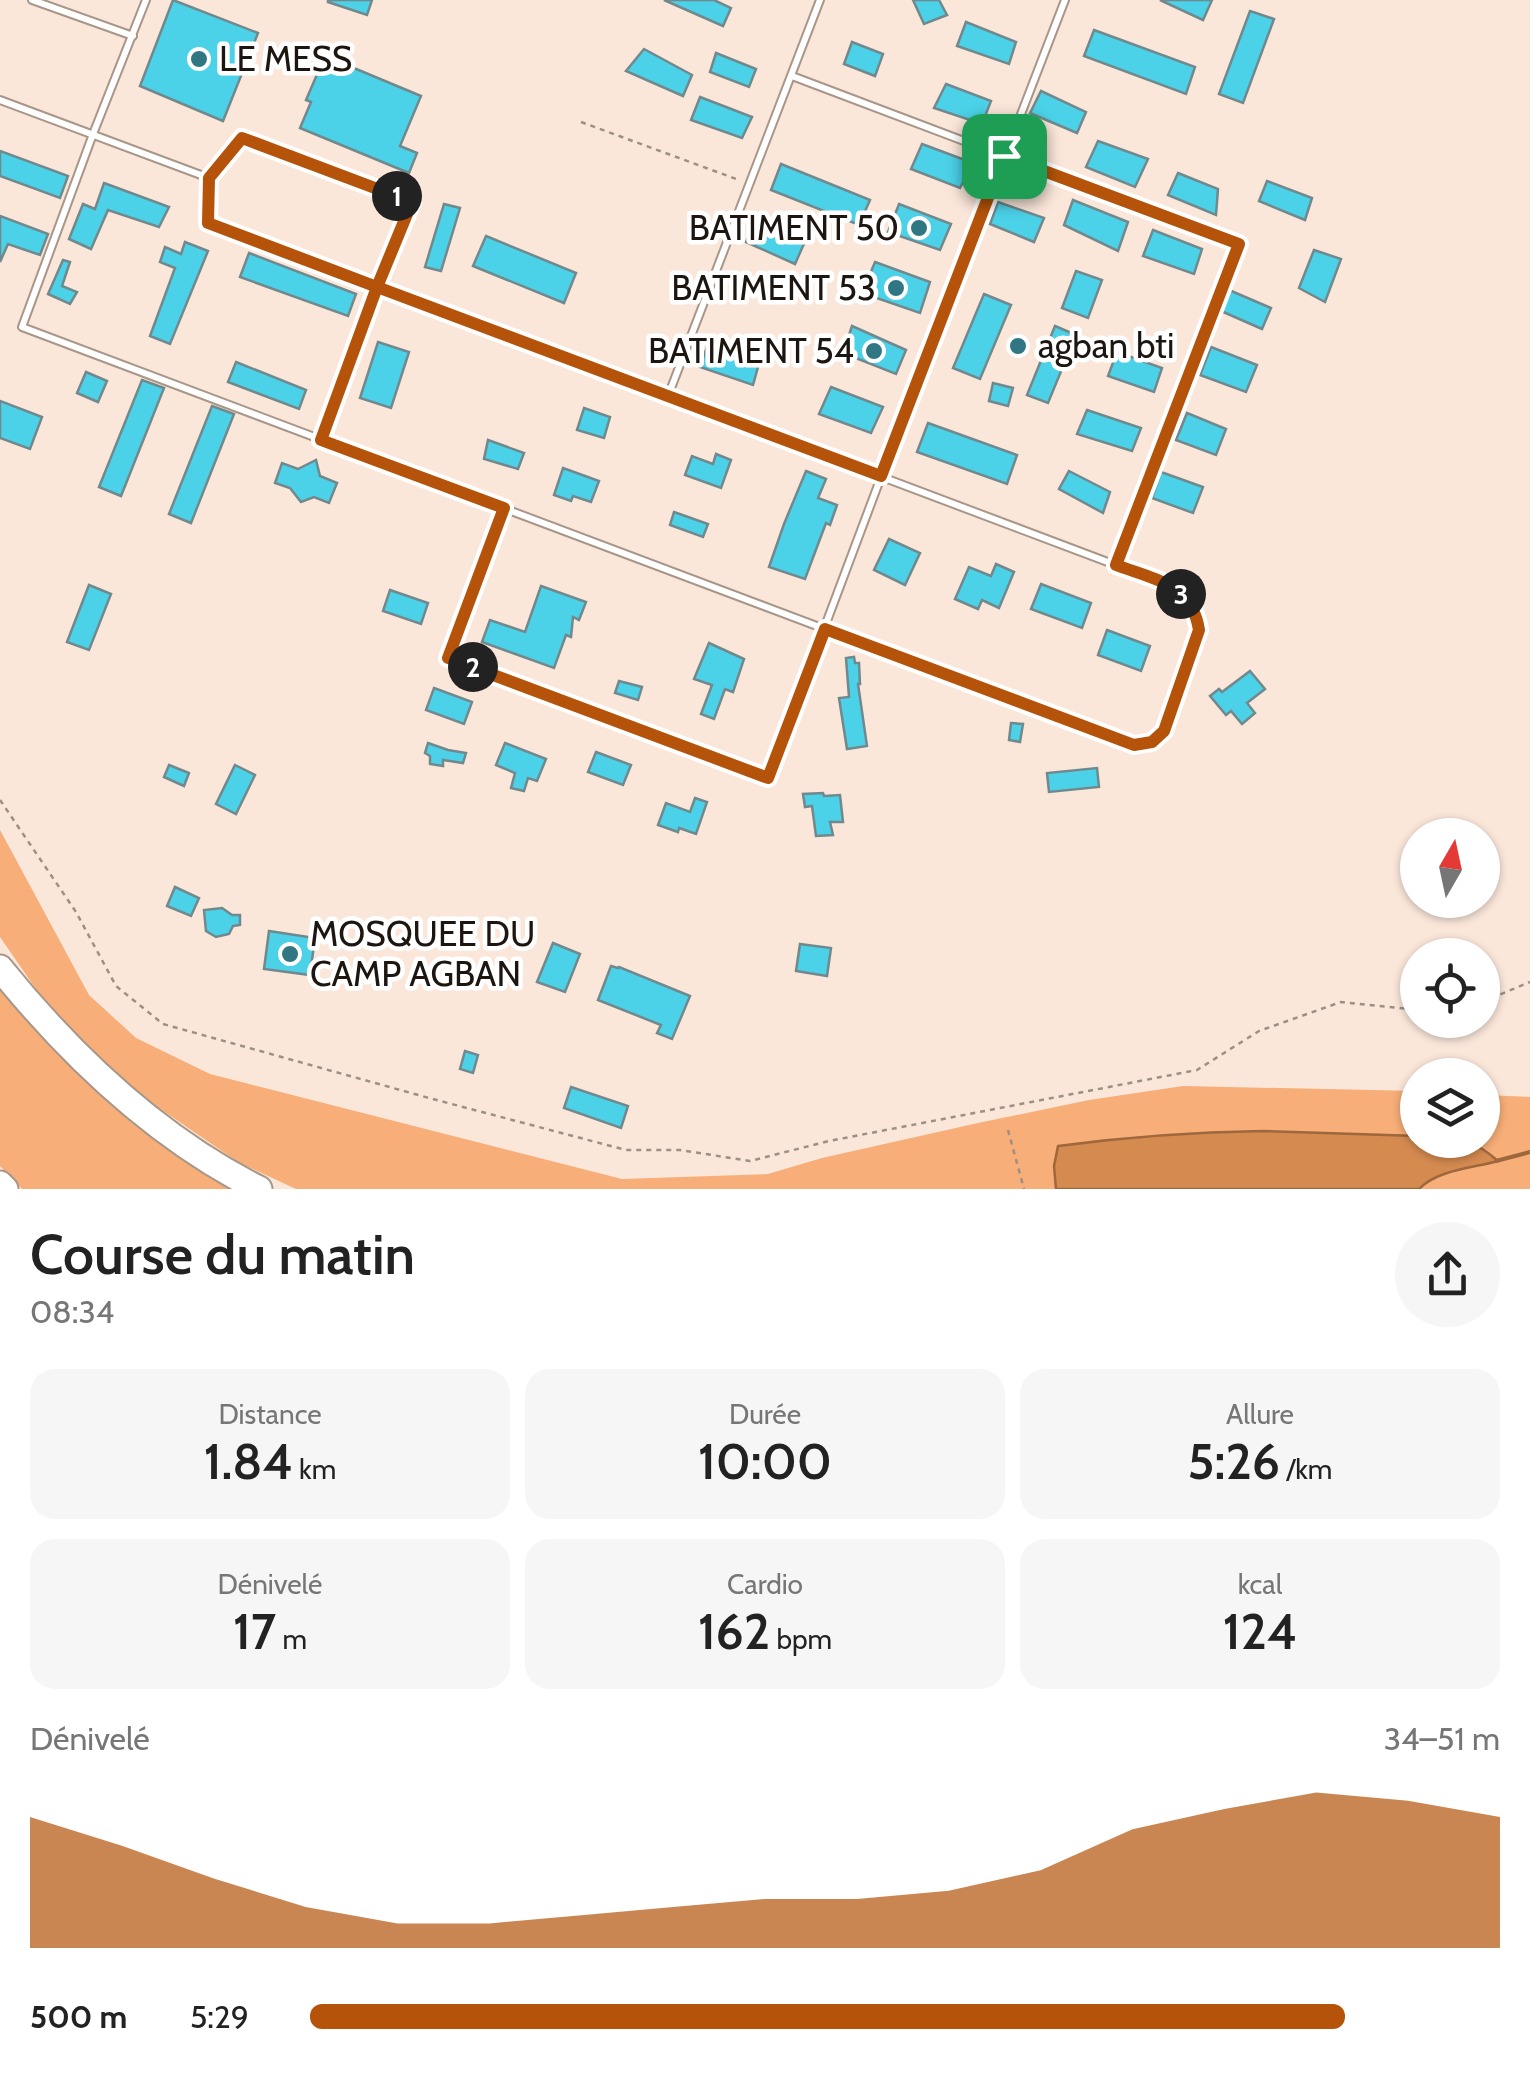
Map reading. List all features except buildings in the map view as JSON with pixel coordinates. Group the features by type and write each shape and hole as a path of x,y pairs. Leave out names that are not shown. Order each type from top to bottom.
{"highway":[{"path":"0,968 41,1019 89,1068 180,1141 259,1189"}],"lane":[{"path":"32,0 132,36"},
{"path":"146,0 22,327 321,440 1134,745 1152,742 1164,731 1199,630 1189,602 1174,587 881,476 377,287 208,223 209,178 242,138 412,202 377,287 321,440"},
{"path":"668,396 820,0"},
{"path":"504,508 448,658 768,778 1065,0"},
{"path":"792,76 1239,244 1116,565"},
{"path":"0,100 209,178"}],"path":[{"path":"581,122 750,184"},
{"path":"0,800 76,912 116,986 163,1024 626,1150 680,1150 750,1161 829,1141 1197,1070 1258,1031 1341,1002 1400,1008"},
{"path":"1500,994 1530,982"},
{"path":"1008,1130 1024,1189"}],"shaded area":[{"path":"0,830 89,995 136,1038 210,1074 622,1179 768,1174 978,1123 1183,1086 1400,1091 1400,1158 1500,1158 1500,1096 1530,1097 1530,1189 296,1189 238,1162 137,1093 92,1054 47,1005 0,937"},
{"path":"0,973 238,1189 22,1189 0,1166"},
{"path":"1211,1132 1400,1135 1400,1158 1498,1161 1445,1174 1419,1189 1056,1189 1054,1166 1058,1146"}],"waterway":[{"path":"1496,1161 1530,1152"}],"place":[{"name":"LE MESS","path":"199,59"},
{"name":"BATIMENT 50","path":"919,228"},
{"name":"BATIMENT 53","path":"896,288"},
{"name":"agban bti","path":"1018,346"},
{"name":"BATIMENT 54","path":"874,351"},
{"name":"MOSQUEE DU CAMP AGBAN","path":"290,954"}],"route":[{"path":"1004,156 881,476 377,287 412,202 242,138 209,178 208,223 377,287 321,440 504,508 448,658 768,778 825,629 1134,745 1152,742 1164,731 1199,630 1197,616 1174,587 1116,565 1239,244 1004,156"}]}
